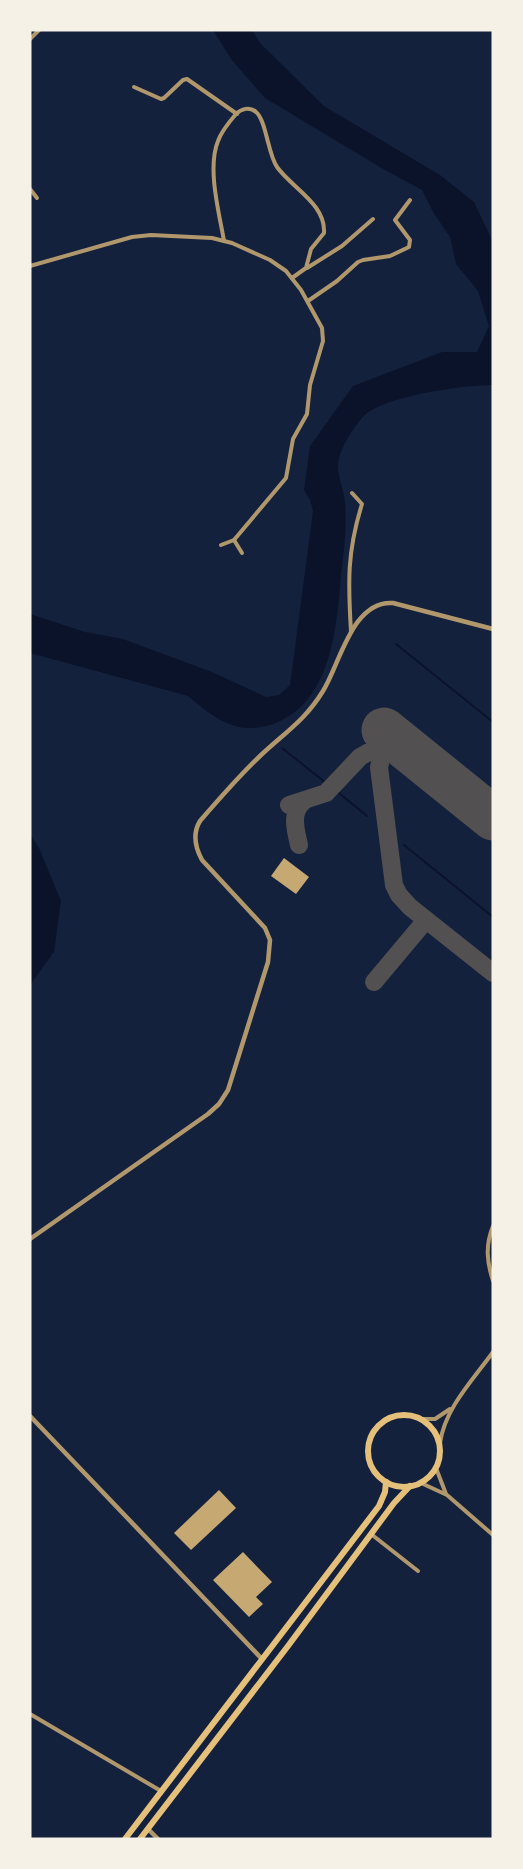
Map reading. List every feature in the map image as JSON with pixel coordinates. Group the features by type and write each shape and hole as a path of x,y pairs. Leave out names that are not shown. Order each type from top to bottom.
{"main road":[{"path":"401,1415 412,1415 422,1419 430,1425 440,1443 440,1455 436,1468 421,1483 410,1486 397,1486 386,1482 371,1465 368,1454 373,1432 381,1423 391,1417 401,1415"},
{"path":"125,1839 379,1506 385,1492 386,1482"},
{"path":"140,1839 288,1646 370,1534 410,1486"},
{"path":"182,1763 188,1764 191,1772"}],"street":[{"path":"30,39 39,30"},
{"path":"134,87 161,99 187,79 237,114"},
{"path":"224,241 213,186 215,150 219,138 237,114 247,108 260,116 276,166 302,192 321,216 324,233 311,249 306,268"},
{"path":"30,189 37,198"},
{"path":"308,301 358,262 390,256 409,247 410,240 395,220 410,200"},
{"path":"292,278 342,246 373,219"},
{"path":"30,266 144,235 184,236 224,241 270,260 286,271 308,301 320,322 323,341 310,385 307,414 293,439 286,478 234,540 221,545"},
{"path":"351,633 349,566 352,539 362,504 352,493"},
{"path":"234,540 242,553"},
{"path":"30,1239 208,1114 219,1104 228,1090 268,962 270,943 262,923 202,860 197,848 195,831 200,821 245,771 307,714 326,685 351,633 370,608 386,603 401,605 493,628"},
{"path":"493,1226 487,1258 493,1281"},
{"path":"440,1443 445,1422 453,1407 493,1352"},
{"path":"422,1419 435,1419 453,1407"},
{"path":"30,1416 262,1659"},
{"path":"436,1468 447,1495"},
{"path":"421,1483 447,1495 493,1535"},
{"path":"370,1534 418,1571"},
{"path":"30,1714 161,1791"},
{"path":"148,1829 158,1839"}],"water":[{"path":"213,30 252,30 260,43 324,106 440,175 474,202 493,242 493,385 463,387 404,398 372,410 354,428 343,447 338,466 345,502 345,529 337,616 328,659 321,679 296,711 278,722 252,728 229,724 219,719 188,696 30,653 30,614 85,632 123,639 212,672 266,697 279,695 290,685 313,511 304,490 310,446 353,386 442,352 477,352 489,326 478,291 456,264 450,237 433,212 422,190 265,98 231,59"},
{"path":"30,834 39,848 61,901 54,952 30,985"}],"building":[{"path":"284,858 309,877 296,894 271,876"},
{"path":"219,1490 236,1508 191,1550 174,1533"},
{"path":"243,1552 272,1582 256,1597 263,1604 249,1617 213,1580"}],"waterway":[{"path":"396,644 493,722"},
{"path":"282,748 326,783"},
{"path":"339,793 367,816"},
{"path":"404,845 493,917"}],"taxiway":[{"path":"289,805 326,793 360,757 391,746"},
{"path":"408,749 400,746 386,749 379,767 394,885 399,895 410,907 493,973"},
{"path":"299,845 295,817 296,811 303,802"},
{"path":"374,982 426,920"}],"runway":[{"path":"384,730 493,818"}]}
